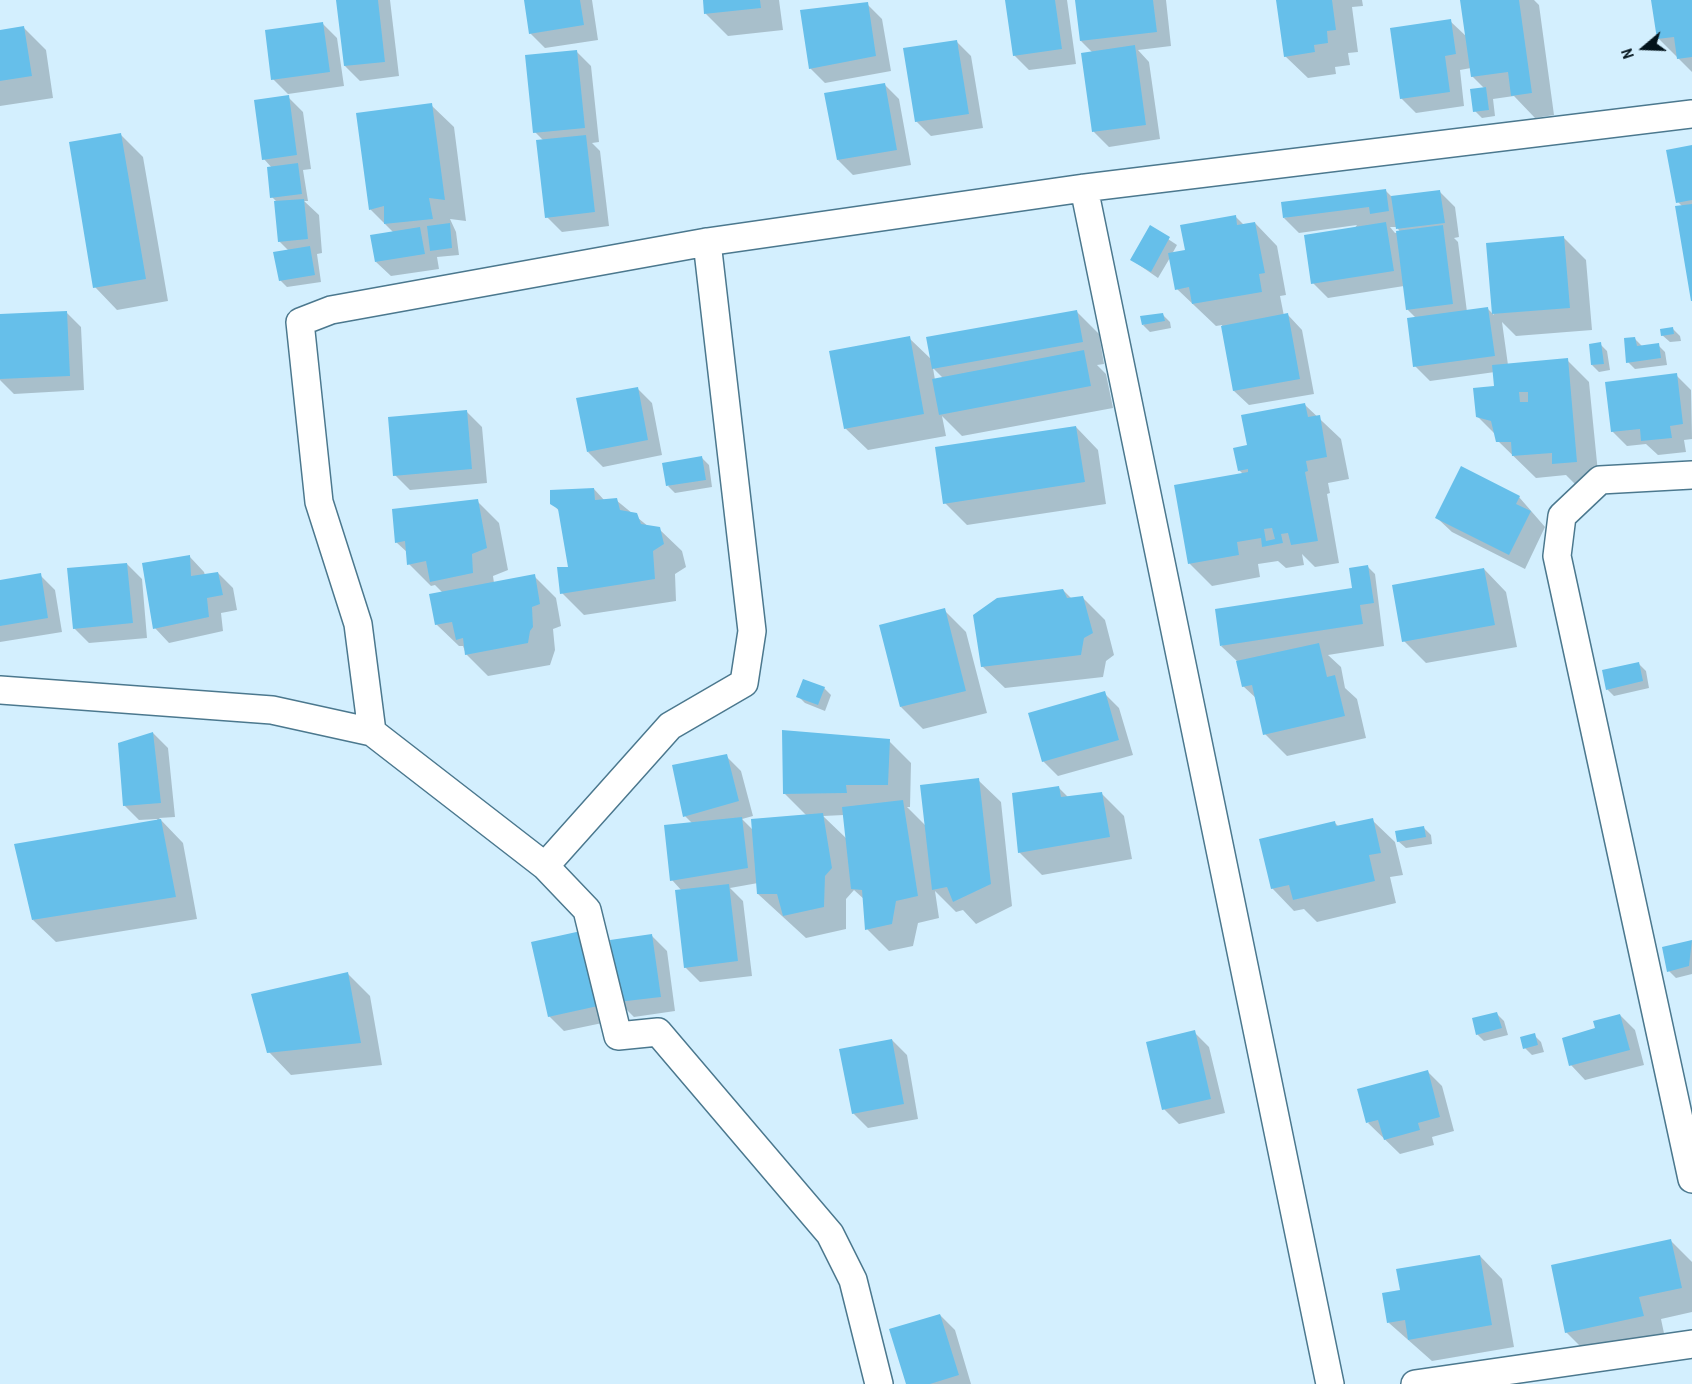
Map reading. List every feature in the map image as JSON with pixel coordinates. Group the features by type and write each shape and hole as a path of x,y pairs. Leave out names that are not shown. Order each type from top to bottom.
{"street":[{"path":"372,732 358,624 319,502 300,322 331,310 707,242 1084,188 1692,114"},
{"path":"1084,188 1329,1384"},
{"path":"545,866 670,726 744,682 752,631 707,242"},
{"path":"1692,475 1600,480 1562,516 1557,556 1692,1179"},
{"path":"0,690 272,710 372,732 545,866 587,910 618,1036 658,1032 830,1234 853,1280 879,1384"},
{"path":"1415,1384 1692,1344"}],"building":[{"path":"336,0 378,0 385,62 344,66"},
{"path":"524,0 580,0 584,25 529,34"},
{"path":"703,0 760,0 761,8 704,14"},
{"path":"1005,0 1055,0 1062,49 1013,56"},
{"path":"1075,0 1153,0 1157,32 1080,41"},
{"path":"1276,0 1332,0 1336,30 1327,31 1328,43 1314,45 1315,52 1284,57"},
{"path":"1460,0 1519,0 1532,93 1511,96 1508,72 1471,77"},
{"path":"1651,0 1692,0 1692,57 1677,59 1674,37 1657,39"},
{"path":"868,2 876,56 809,69 800,10"},
{"path":"1451,19 1456,54 1445,56 1450,92 1400,99 1390,28"},
{"path":"323,22 330,72 271,80 265,30"},
{"path":"24,26 32,76 0,81 0,30"},
{"path":"957,40 969,114 915,122 903,48"},
{"path":"1135,45 1146,125 1092,132 1081,53"},
{"path":"577,50 585,128 533,133 525,55"},
{"path":"885,83 897,150 837,160 824,93"},
{"path":"1486,87 1489,110 1473,112 1470,89"},
{"path":"289,95 297,155 262,160 254,100"},
{"path":"432,103 445,200 429,198 433,219 384,224 384,206 369,210 356,113"},
{"path":"121,133 146,279 93,288 69,142"},
{"path":"586,135 595,212 545,218 536,140"},
{"path":"1692,145 1692,200 1676,203 1666,150"},
{"path":"298,163 302,194 270,198 267,167"},
{"path":"1386,189 1389,211 1370,214 1369,207 1283,218 1281,202"},
{"path":"1440,190 1445,223 1396,229 1391,196"},
{"path":"304,199 308,239 278,242 274,201"},
{"path":"1692,204 1692,301 1691,301 1675,206"},
{"path":"1236,215 1237,225 1255,222 1265,273 1259,274 1262,292 1192,304 1189,287 1175,290 1168,253 1185,250 1180,225"},
{"path":"1386,222 1394,271 1311,284 1304,235"},
{"path":"450,223 452,248 430,251 427,226"},
{"path":"1150,225 1170,237 1151,272 1130,260"},
{"path":"1443,225 1453,304 1406,310 1396,231"},
{"path":"420,227 425,254 375,262 370,235"},
{"path":"1564,236 1570,308 1492,314 1486,243"},
{"path":"310,246 315,275 279,281 273,252"},
{"path":"1488,307 1495,356 1413,367 1407,318"},
{"path":"1077,310 1083,342 932,369 926,337"},
{"path":"67,311 70,376 0,379 0,314"},
{"path":"1163,313 1165,321 1142,325 1140,316"},
{"path":"1288,313 1300,379 1233,391 1221,326"},
{"path":"1673,327 1674,334 1661,336 1660,329"},
{"path":"910,336 924,414 844,429 829,351"},
{"path":"1635,337 1637,346 1659,343 1661,358 1626,363 1624,338"},
{"path":"1601,342 1604,364 1591,365 1589,344"},
{"path":"1084,350 1091,386 939,415 932,379"},
{"path":"1568,358 1577,462 1552,464 1552,453 1512,456 1511,442 1496,442 1491,421 1476,417 1473,388 1494,386 1492,365","holes":["1519,392 1528,392 1528,402 1520,402"]},
{"path":"1677,373 1683,424 1670,426 1672,438 1641,441 1640,429 1611,432 1605,382"},
{"path":"638,387 648,440 587,452 576,398"},
{"path":"1305,403 1308,417 1320,415 1327,457 1306,461 1308,471 1305,472 1318,541 1291,545 1288,533 1281,534 1283,543 1262,547 1261,538 1237,542 1239,555 1188,564 1174,485 1248,472 1248,469 1238,471 1233,448 1247,445 1241,415","holes":["1272,528 1275,539 1266,541 1264,529"]},
{"path":"467,410 472,469 393,476 388,417"},
{"path":"1076,426 1085,482 943,504 935,447"},
{"path":"702,456 706,480 666,486 662,463"},
{"path":"1461,466 1520,496 1516,504 1531,511 1509,555 1435,518"},
{"path":"594,488 595,500 617,498 620,510 637,513 641,524 660,527 664,544 653,551 655,579 560,594 557,567 568,567 558,509 550,504 550,490"},
{"path":"478,499 487,548 472,554 473,573 430,582 426,561 407,565 405,541 395,543 392,509"},
{"path":"190,555 191,576 218,572 223,595 207,598 209,617 153,629 142,563"},
{"path":"127,563 133,623 73,629 67,568"},
{"path":"1368,565 1374,603 1360,605 1363,624 1220,646 1215,609 1352,588 1349,568"},
{"path":"1484,568 1495,625 1402,642 1392,585"},
{"path":"41,573 48,618 0,626 0,580"},
{"path":"535,574 540,604 532,607 533,627 528,643 465,655 463,638 456,640 452,622 435,625 429,594"},
{"path":"1063,589 1067,598 1083,596 1093,633 1084,638 1081,655 981,667 973,615 997,598"},
{"path":"945,608 966,691 900,707 879,625"},
{"path":"1319,643 1327,677 1335,675 1345,716 1263,735 1252,685 1242,687 1236,661"},
{"path":"1639,662 1643,681 1606,690 1602,670"},
{"path":"803,679 825,687 818,705 796,697"},
{"path":"1105,691 1119,740 1042,762 1028,713"},
{"path":"782,730 890,739 888,785 846,785 847,793 783,794"},
{"path":"153,732 161,803 123,806 118,743"},
{"path":"727,754 739,801 683,817 672,765"},
{"path":"979,778 991,884 953,902 947,887 932,890 920,785"},
{"path":"1059,786 1061,797 1102,792 1110,837 1018,853 1012,793"},
{"path":"903,800 918,896 896,901 892,924 865,930 862,890 851,889 842,807"},
{"path":"823,813 832,868 825,876 824,907 783,916 777,894 757,894 751,819"},
{"path":"742,817 748,868 670,881 664,825"},
{"path":"1373,818 1381,853 1369,855 1375,881 1293,900 1289,885 1271,889 1259,839 1335,821 1336,826"},
{"path":"161,819 176,897 32,920 14,844"},
{"path":"1424,826 1426,837 1397,842 1395,831"},
{"path":"729,884 738,961 684,968 675,890"},
{"path":"581,931 598,1006 548,1017 531,942"},
{"path":"652,934 661,997 618,1002 610,940"},
{"path":"1692,940 1689,966 1667,972 1662,947"},
{"path":"348,972 361,1043 267,1053 251,994"},
{"path":"1497,1012 1502,1028 1476,1035 1472,1018"},
{"path":"1620,1014 1630,1050 1569,1066 1562,1038 1595,1028 1593,1021"},
{"path":"1195,1030 1211,1099 1162,1110 1146,1042"},
{"path":"1535,1033 1538,1045 1523,1049 1520,1037"},
{"path":"892,1039 904,1104 852,1114 839,1049"},
{"path":"1428,1070 1440,1117 1418,1123 1420,1130 1384,1140 1378,1120 1366,1123 1357,1089"},
{"path":"1671,1239 1682,1288 1639,1297 1644,1316 1565,1333 1551,1265"},
{"path":"1480,1255 1492,1325 1408,1340 1405,1320 1387,1323 1382,1293 1400,1290 1396,1269"},
{"path":"940,1314 959,1375 930,1384 906,1384 889,1329"}]}
